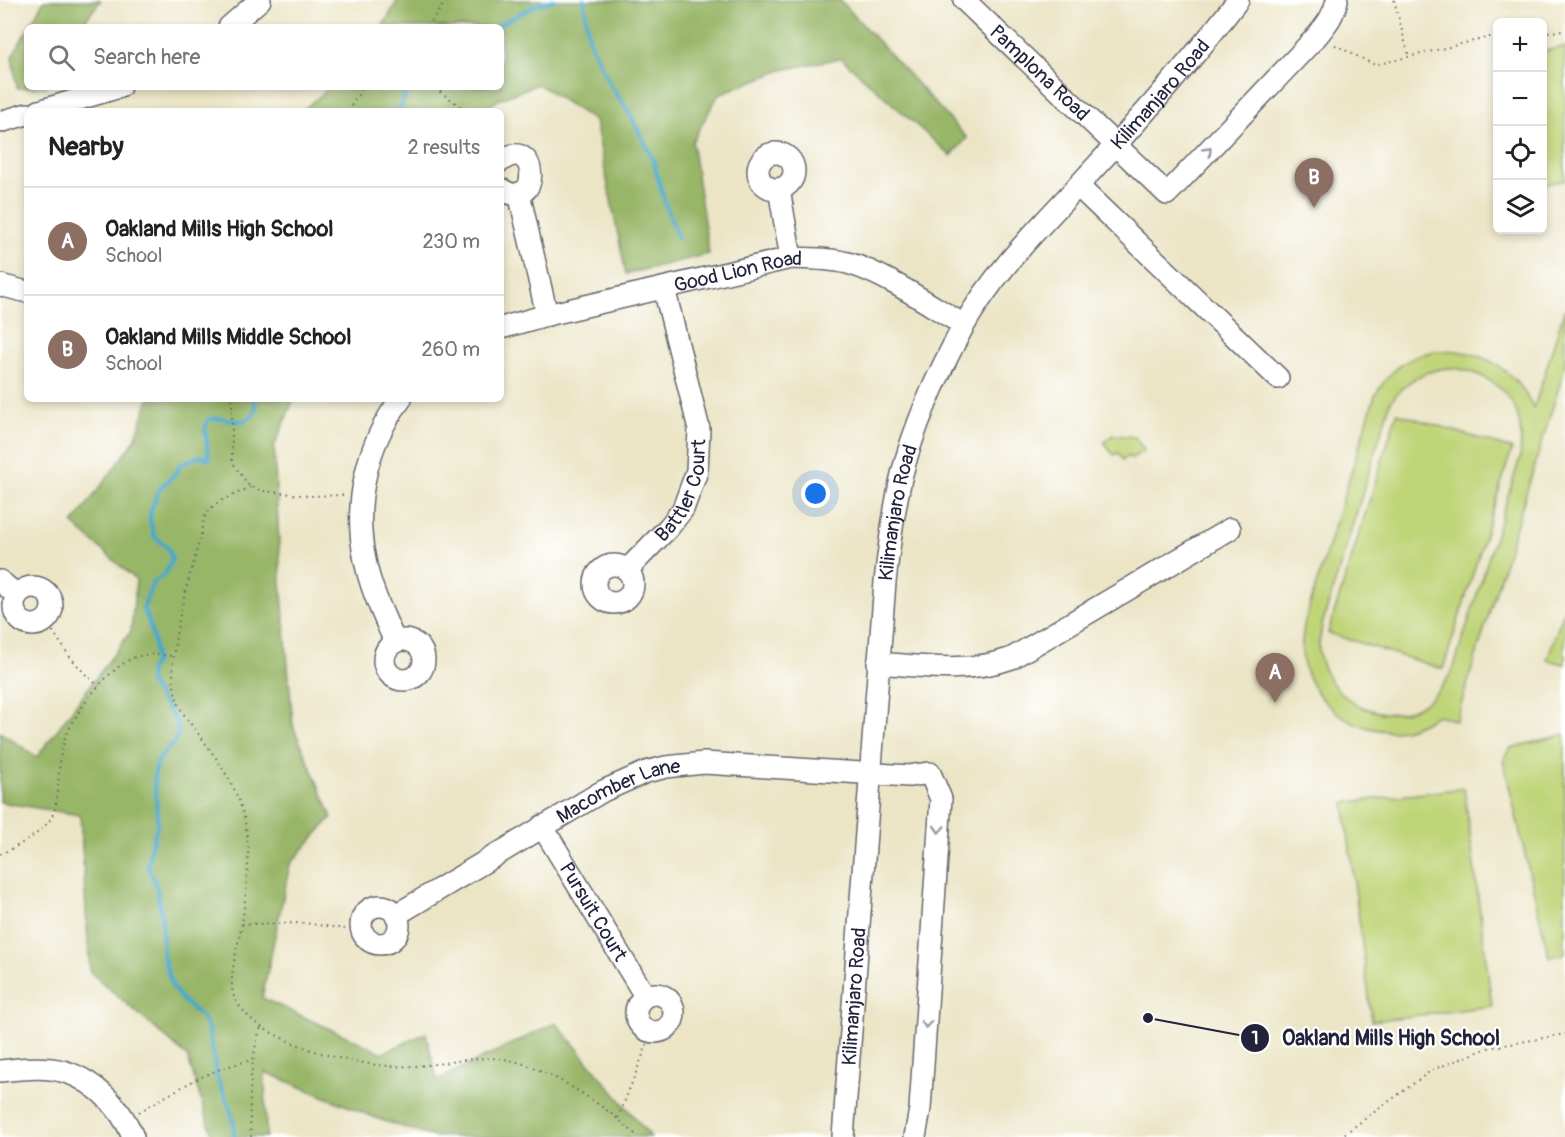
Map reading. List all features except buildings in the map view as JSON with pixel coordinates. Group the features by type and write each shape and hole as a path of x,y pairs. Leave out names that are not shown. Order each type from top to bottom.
{"street":[{"path":"232,24 260,0"},
{"name":"Pamplona Road","path":"964,0 1167,194 1317,36"},
{"name":"Kilimanjaro Road","path":"843,1137 878,663 892,521 916,428 964,326 998,275 1039,226 1116,145 1202,48 1238,0"},
{"path":"1317,36 1329,22 1337,0"},
{"path":"49,108 110,90"},
{"path":"0,122 24,115"},
{"path":"504,160 513,156 524,159 528,163 532,177 529,185 510,191 547,315"},
{"path":"1078,186 1278,378"},
{"path":"779,189 791,258"},
{"name":"Good Lion Road","path":"504,327 791,258 849,264 871,272 964,326"},
{"path":"0,285 24,291"},
{"name":"Battler Court","path":"627,570 669,527 683,509 691,491 698,461 699,429 664,288"},
{"path":"395,642 381,611 365,562 360,515 366,472 373,450 385,424 399,402"},
{"path":"878,663 978,668 1012,658 1230,529"},
{"path":"0,581 17,595"},
{"path":"31,587 45,591 53,605 51,615 37,626 22,622 16,615 14,605 17,595 31,587"},
{"name":"Macomber Lane","path":"396,915 542,826 618,784 645,772 704,763 909,776 930,773 941,799 920,1109 915,1137"},
{"name":"Pursuit Court","path":"542,826 645,996"},
{"path":"381,906 390,909 396,915 399,927 391,941 375,944 368,941 362,934 360,926 362,918 372,908 381,906"},
{"path":"653,994 668,998 673,1006 673,1020 668,1027 652,1032 643,1028 637,1019 636,1011 645,996 653,994"},
{"path":"0,1071 33,1067 54,1069 70,1074 87,1082 102,1093 129,1129"}],"path":[{"path":"430,24 446,0"},
{"path":"1394,0 1409,57"},
{"path":"1547,32 1565,31"},
{"path":"1317,36 1375,65 1493,36"},
{"path":"350,108 361,90"},
{"path":"438,90 463,108"},
{"path":"232,402 231,462 250,487"},
{"path":"362,496 310,496 250,487 224,499 207,513 185,598 174,656 174,687 180,705 229,779 241,805 247,830 248,858 242,924 233,971 234,998 261,1027 303,1046 359,1062 386,1067 490,1058 510,1060 550,1075 618,1119 638,1137"},
{"path":"46,621 70,657 100,687"},
{"path":"0,854 31,837 51,817 62,748 69,729 100,687 117,668 128,661 143,655 174,656"},
{"path":"242,924 304,923 346,929 360,926"},
{"path":"251,1137 253,1060 261,1027"},
{"path":"618,1119 652,1032"},
{"path":"1340,1137 1432,1070 1488,1048 1565,1034"},
{"path":"129,1129 202,1075 226,1066 253,1060"}],"green space":[{"path":"44,0 101,0 82,24 31,24"},
{"path":"398,0 840,0 967,138 951,156 841,58 782,70 719,94 692,142 709,254 626,274 595,121 538,84 500,99 487,108 306,108 326,90 504,90 504,24 384,24"},
{"path":"24,35 24,88 17,88 12,57"},
{"path":"1565,47 1565,180 1547,184 1547,72 1547,50"},
{"path":"1565,308 1565,367 1456,721 1438,715 1408,729 1386,731 1352,722 1337,713 1313,686 1302,653 1302,637 1375,395 1394,371 1416,357 1431,352 1462,352 1491,362 1504,370 1519,384 1534,408","holes":["1446,368 1458,369 1492,382 1509,398 1520,425 1520,458 1454,667 1438,692 1427,702 1398,713 1382,713 1353,702 1331,681 1323,667 1319,652 1322,625 1390,403 1401,389 1421,375"]},
{"path":"148,402 293,402 274,447 281,582 293,726 332,817 290,864 262,998 383,1053 426,1033 437,1080 556,1023 651,1137 434,1137 381,1120 265,1072 266,1137 213,1137 187,1056 90,972 80,815 0,802 0,732 37,757 131,631 136,580 73,524 135,440"},
{"path":"1397,413 1512,449 1443,669 1328,633"},
{"path":"1114,435 1135,437 1144,450 1131,459 1129,456 1123,460 1118,453 1114,455 1104,442"},
{"path":"1565,608 1565,664 1547,660"},
{"path":"1565,734 1565,954 1549,957 1503,760 1511,748"},
{"path":"1464,788 1492,1006 1372,1021 1344,803"}],"waterway":[{"path":"501,24 536,5 554,0"},
{"path":"584,0 589,40 609,83 629,112 653,159 664,200 678,238"},
{"path":"400,108 407,90"},
{"path":"234,1137 231,1111 217,1077 208,1028 201,1016 182,1000 172,986 163,956 162,917 156,884 148,868 158,822 154,777 157,763 174,743 178,734 177,723 149,682 150,669 155,662 154,642 149,621 143,609 153,582 165,574 172,559 168,548 154,536 150,521 151,510 160,488 177,472 179,465 200,456 209,459 205,430 208,420 214,418 246,420 256,410 255,402"}],"place":[{"name":"Oakland Mills Middle School","path":"1314,208"},
{"name":"Oakland Mills High School","path":"1275,703"},
{"name":"Oakland Mills High School","path":"1148,1018"}]}
